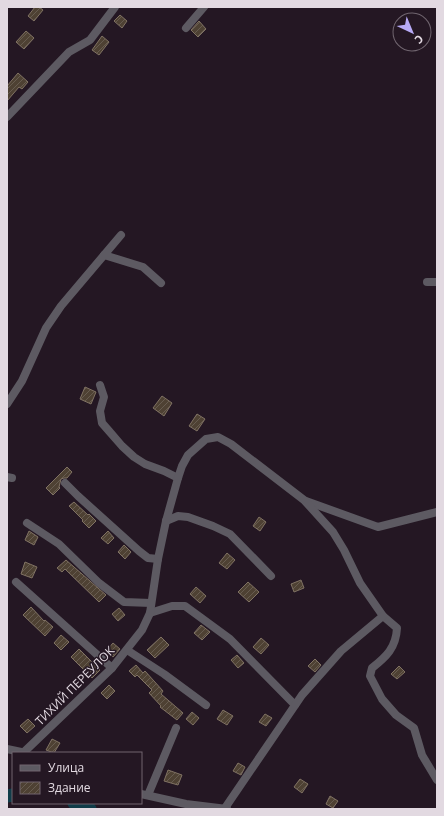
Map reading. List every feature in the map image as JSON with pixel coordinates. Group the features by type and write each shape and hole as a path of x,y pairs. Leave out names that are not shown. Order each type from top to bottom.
{"street":[{"path":"7,116 69,52 90,40 115,7"},
{"path":"186,28 204,7"},
{"path":"7,404 22,381 46,328 61,306 121,235"},
{"path":"104,255 143,268 161,282"},
{"path":"427,282 437,282"},
{"path":"100,384 104,397 100,411 102,423 134,457 145,464 178,478"},
{"name":"ТИХИЙ ПЕРЕУЛОК","path":"26,752 112,668 142,630 150,613 158,559 166,520 178,478 188,455 206,439 218,437 231,444 304,500"},
{"path":"65,483 139,551 148,558 158,559"},
{"path":"304,500 378,527 437,512"},
{"path":"304,500 333,532 344,550 360,583 383,616 397,628 396,640 386,657 372,668 370,676 382,699 396,715 414,728 422,755 437,780"},
{"path":"166,520 178,516 188,517 230,534 271,576"},
{"path":"26,523 59,544 99,583 124,602 151,603"},
{"path":"16,582 112,668"},
{"path":"150,613 172,606 186,606 230,639 295,706"},
{"path":"176,728 144,795 186,804 226,809 295,706 321,673 341,652 383,616"},
{"path":"127,650 164,674 206,705"},
{"path":"7,749 20,752"}],"building":[{"path":"35,7 39,7 43,10 34,21 28,16"},
{"path":"120,15 127,21 122,28 114,21"},
{"path":"199,21 206,29 198,37 191,30"},
{"path":"26,31 34,38 24,49 16,42"},
{"path":"102,36 109,42 99,55 92,50"},
{"path":"18,73 28,82 22,89 19,87 7,101 7,86"},
{"path":"85,387 96,392 91,404 80,399"},
{"path":"162,396 172,403 164,416 153,408"},
{"path":"197,414 205,419 197,431 189,426"},
{"path":"67,467 72,472 67,478 61,479 60,488 53,495 46,488"},
{"path":"74,502 96,521 89,528 69,506"},
{"path":"259,517 266,522 260,531 253,526"},
{"path":"29,531 38,537 34,545 25,540"},
{"path":"108,531 114,538 108,544 101,538"},
{"path":"124,545 131,552 125,559 118,552"},
{"path":"227,553 235,560 227,569 219,563"},
{"path":"66,560 106,595 99,602 65,569 62,572 57,568"},
{"path":"25,562 37,567 32,578 21,574"},
{"path":"301,580 304,588 294,592 291,584"},
{"path":"248,582 259,592 249,602 238,592"},
{"path":"196,587 206,596 200,603 190,594"},
{"path":"31,607 44,621 45,620 53,627 45,636 23,615"},
{"path":"119,608 125,615 118,621 112,614"},
{"path":"201,625 210,632 202,640 194,633"},
{"path":"61,635 69,642 61,650 54,643"},
{"path":"161,637 169,645 155,658 147,650"},
{"path":"261,638 269,645 261,654 253,647"},
{"path":"113,643 120,649 113,657 106,651"},
{"path":"79,649 100,670 92,678 71,657"},
{"path":"237,655 244,663 238,668 231,660"},
{"path":"315,659 321,665 315,672 308,666"},
{"path":"136,665 143,673 145,671 163,691 161,694 183,713 177,720 160,707 161,706 149,693 152,690 137,675 135,677 129,671"},
{"path":"399,666 405,672 397,679 391,674"},
{"path":"109,685 115,691 107,699 101,693"},
{"path":"223,710 233,716 227,725 217,719"},
{"path":"192,712 199,718 193,725 186,719"},
{"path":"265,714 272,718 266,726 259,722"},
{"path":"28,719 35,726 27,733 20,726"},
{"path":"52,739 60,743 55,752 46,750"},
{"path":"238,763 245,767 241,775 233,771"},
{"path":"168,770 182,775 178,785 164,781"},
{"path":"300,779 308,784 302,793 294,787"},
{"path":"330,796 338,801 333,808 326,804"}],"waterway":[{"path":"7,796 12,795"},
{"path":"77,804 90,809"}]}
